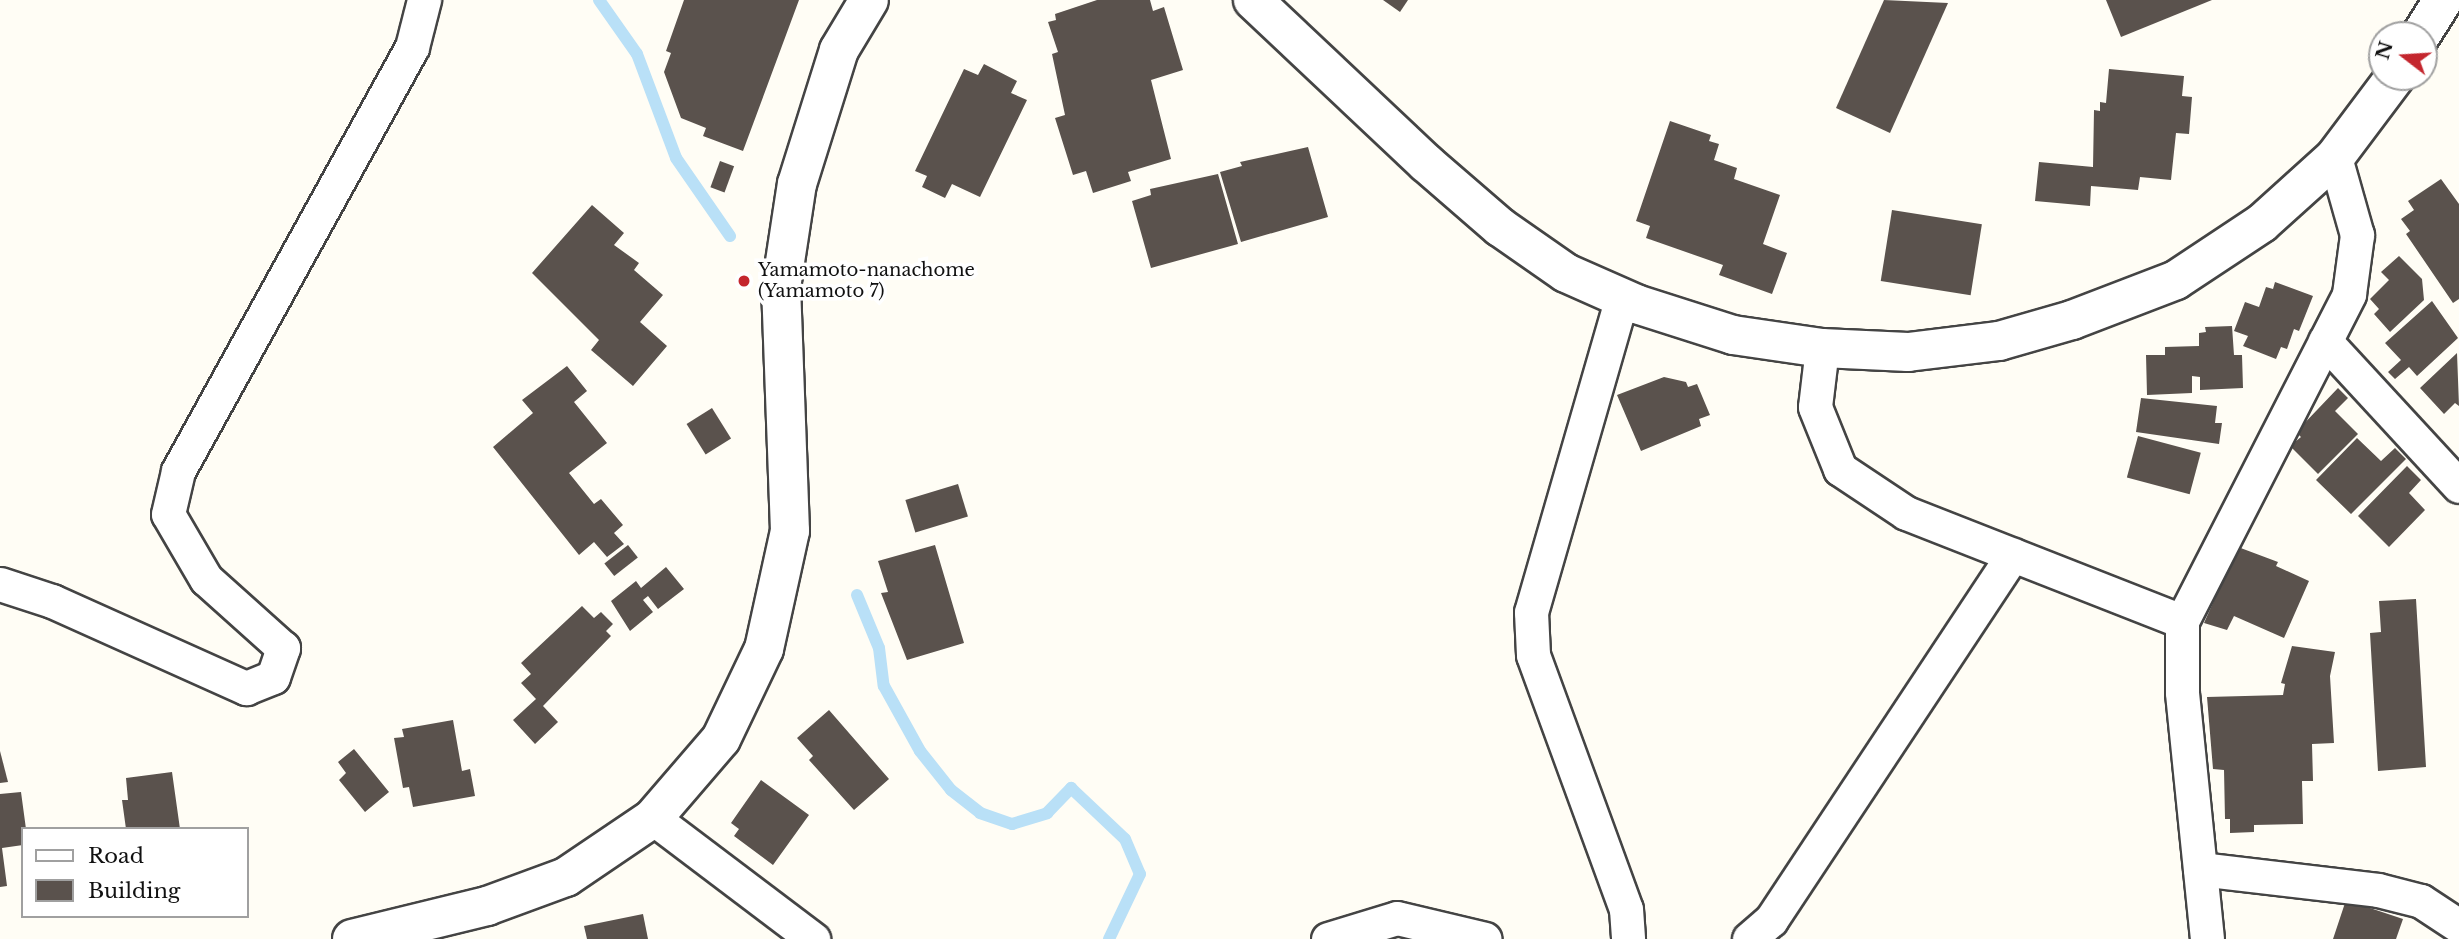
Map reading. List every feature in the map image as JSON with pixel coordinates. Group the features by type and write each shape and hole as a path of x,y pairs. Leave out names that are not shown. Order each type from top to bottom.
{"street":[{"path":"0,584 52,601 246,688 273,677 284,648 206,579 168,514 178,471 412,47 424,0"},
{"path":"352,939 408,932 566,877 653,818 721,739 764,649 790,531 781,288 797,184 839,50 869,0"},
{"path":"1253,0 1500,227 1566,273 1622,298 1733,335 1822,348 1908,352 1999,341 2072,320 2176,280 2262,223 2335,157 2384,91"},
{"path":"2430,21 2443,0"},
{"path":"2207,939 2182,692 2182,621 2350,293 2357,235 2335,157"},
{"path":"1622,298 1531,612 1533,655 1626,909 1628,939"},
{"path":"2325,341 2459,486"},
{"path":"1822,348 1815,407 1840,469 1906,513 2182,621"},
{"path":"1749,939 1771,920 2013,555"},
{"path":"653,818 813,939"},
{"path":"2200,869 2378,890 2421,901 2459,926"},
{"path":"1328,939 1397,918 1485,939"}],"building":[{"path":"684,0 799,0 743,151 703,136 706,128 681,118 664,72 671,53 666,51"},
{"path":"1097,0 1150,0 1153,11 1164,7 1183,70 1151,80 1171,159 1128,172 1131,181 1093,193 1086,171 1073,175 1055,118 1065,115 1052,54 1058,52 1048,22 1056,20 1055,14"},
{"path":"1383,0 1408,0 1400,12"},
{"path":"1884,0 1948,3 1890,133 1836,108"},
{"path":"2106,0 2212,0 2121,37"},
{"path":"984,64 1017,81 1011,93 1027,100 980,197 952,184 945,198 922,187 927,176 915,171 964,69 978,75"},
{"path":"2109,69 2184,76 2182,96 2192,97 2189,134 2176,133 2171,180 2140,177 2138,190 2091,186 2090,206 2035,201 2039,162 2093,167 2094,110 2100,111 2100,102 2106,103"},
{"path":"1670,121 1711,135 1709,141 1719,144 1714,160 1737,168 1734,179 1780,195 1763,244 1787,253 1772,294 1719,275 1723,265 1646,238 1650,226 1636,221"},
{"path":"1308,147 1328,217 1241,242 1220,172 1242,166 1240,162"},
{"path":"720,161 734,166 725,192 710,187"},
{"path":"1218,174 1238,244 1151,268 1132,201 1151,195 1150,189"},
{"path":"2441,179 2459,204 2459,299 2453,303 2406,234 2410,231 2401,219 2414,210 2408,201"},
{"path":"592,205 624,233 614,245 639,263 634,270 663,295 640,322 667,346 633,386 591,350 599,340 532,273"},
{"path":"1892,210 1982,224 1971,295 1881,281"},
{"path":"2399,256 2422,279 2424,300 2390,332 2374,314 2379,309 2370,299 2389,280 2381,272"},
{"path":"2275,282 2313,296 2299,331 2294,329 2287,349 2281,347 2276,359 2243,346 2248,336 2234,331 2245,302 2259,307 2266,287 2273,289"},
{"path":"2432,301 2458,338 2417,376 2409,367 2395,379 2388,372 2401,360 2385,343"},
{"path":"2232,326 2234,355 2242,355 2243,388 2200,390 2200,377 2192,376 2192,393 2147,395 2146,355 2165,355 2165,347 2199,346 2199,333 2206,332 2205,327"},
{"path":"2457,353 2459,406 2455,403 2444,414 2420,388"},
{"path":"567,366 587,391 574,402 607,443 569,473 594,504 601,499 623,525 614,533 624,544 607,557 594,542 579,555 493,447 533,413 522,400"},
{"path":"1664,377 1686,382 1688,387 1697,384 1710,415 1699,419 1701,426 1641,451 1617,395"},
{"path":"2338,388 2348,398 2335,411 2358,434 2318,474 2290,446 2301,437 2296,432"},
{"path":"2141,398 2217,406 2215,423 2222,423 2219,444 2136,432"},
{"path":"712,408 731,439 706,454 687,424"},
{"path":"2138,436 2201,453 2190,494 2127,478"},
{"path":"2357,438 2381,461 2395,448 2406,459 2351,514 2316,480"},
{"path":"2407,466 2421,480 2409,493 2425,510 2389,547 2358,516"},
{"path":"958,484 968,517 915,533 905,500"},
{"path":"628,545 638,558 614,576 604,563"},
{"path":"935,545 964,643 907,660 881,593 888,592 878,561"},
{"path":"2238,547 2278,562 2276,566 2309,581 2284,638 2234,616 2227,630 2204,623"},
{"path":"666,567 684,589 658,609 648,596 643,600 653,612 630,631 611,601 636,581 641,588"},
{"path":"2416,599 2426,767 2378,771 2370,633 2381,632 2379,601"},
{"path":"582,606 594,618 601,612 613,624 606,631 611,636 543,706 558,722 535,744 513,720 536,699 521,683 531,674 521,663"},
{"path":"2292,646 2335,652 2330,676 2334,743 2312,744 2313,781 2302,781 2303,824 2254,825 2254,832 2230,833 2230,819 2225,819 2224,770 2213,769 2207,697 2283,695 2285,684 2281,683"},
{"path":"829,710 889,779 854,810 809,760 813,756 797,738"},
{"path":"453,720 462,771 470,769 475,796 413,807 409,787 403,788 394,738 404,737 402,729"},
{"path":"354,749 389,792 365,812 339,780 346,773 338,762"},
{"path":"0,751 8,782 0,783"},
{"path":"172,772 180,827 126,827 122,800 128,800 126,778"},
{"path":"761,780 809,815 773,865 734,836 739,829 731,823"},
{"path":"21,792 26,827 21,827 21,845 2,848 7,886 0,887 0,794"},
{"path":"2346,900 2403,919 2396,939 2333,939"},
{"path":"643,914 648,939 587,939 584,926"}],"waterway":[{"path":"599,0 637,54 676,158 730,236"},
{"path":"857,595 879,648 884,686 920,751 951,790 980,813 1012,824 1047,813 1071,788 1125,839 1140,874 1109,939"}],"place":[{"name":"Yamamoto-nanachome (Yamamoto 7)","path":"744,281"}]}
